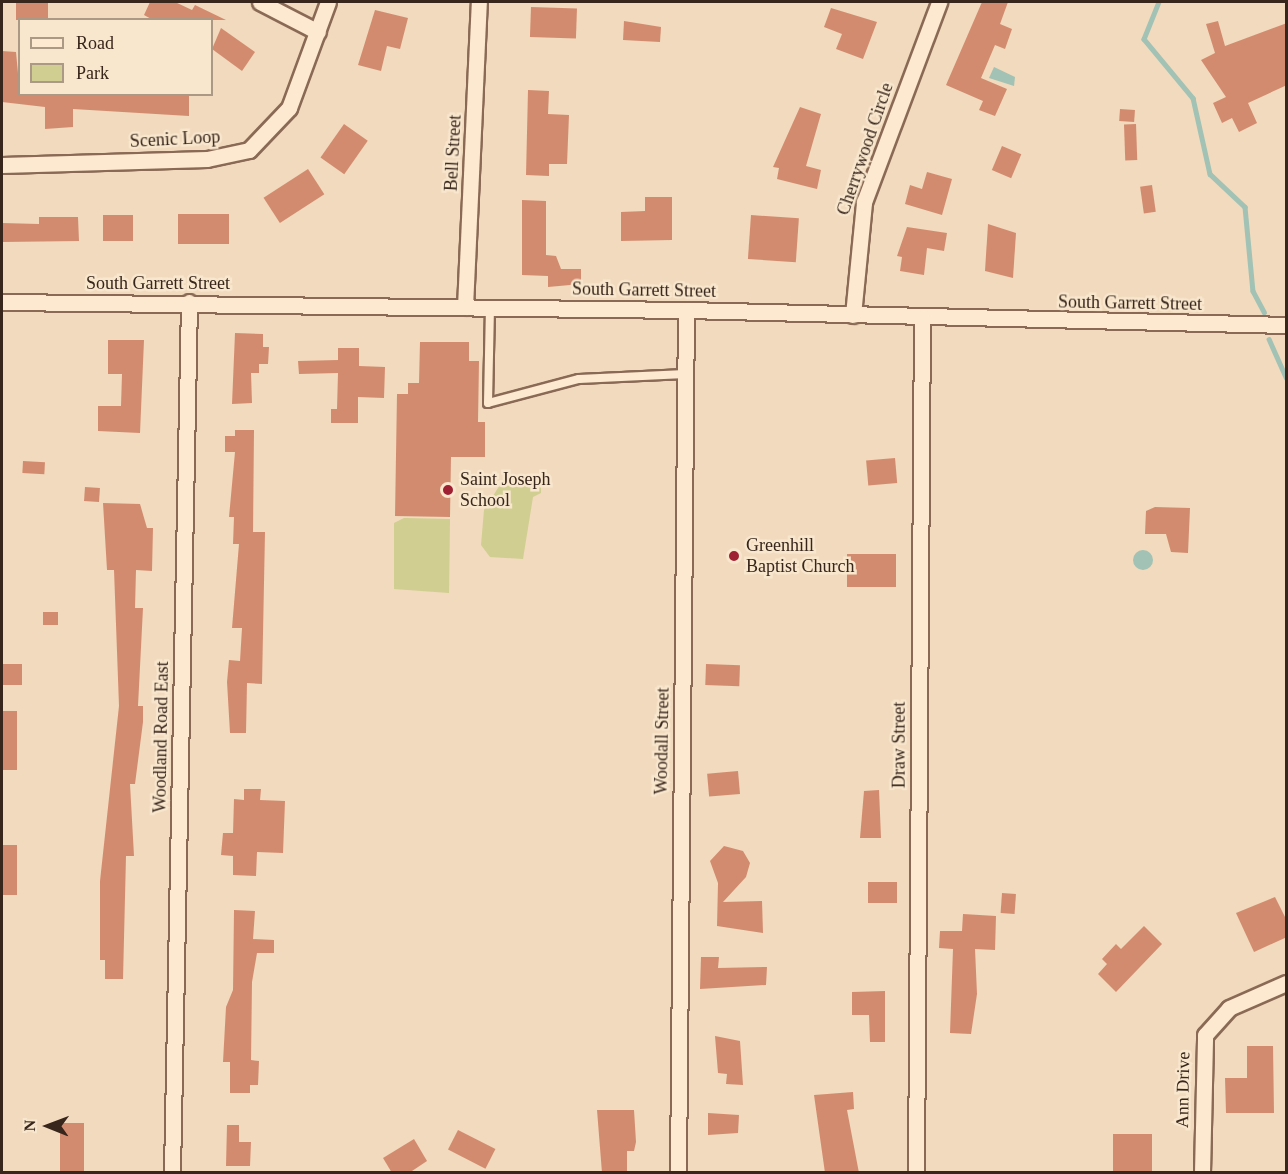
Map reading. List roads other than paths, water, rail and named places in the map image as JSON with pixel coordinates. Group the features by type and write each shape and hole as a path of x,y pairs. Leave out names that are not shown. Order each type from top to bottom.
{"street":[{"path":"260,2 318,32"},
{"name":"Scenic Loop","path":"2,165 207,159 249,150 289,108 328,2"},
{"name":"Bell Street","path":"465,307 479,2"},
{"name":"Cherrywood Circle","path":"853,315 864,202 939,2"},
{"name":"South Garrett Street","path":"2,302 189,302 686,310 1287,326"},
{"name":"Woodland Road East","path":"172,1173 189,302"},
{"name":"Woodall Street","path":"678,1173 686,310"},
{"name":"Draw Street","path":"916,1173 922,317"},
{"name":"Ann Drive","path":"1202,1173 1205,1035 1229,1008 1287,983"}],"lane":[{"path":"490,307 488,402 579,379 685,374"}],"waterway":[{"path":"1159,2 1144,39 1193,98 1210,174 1245,207 1253,291 1264,312"},
{"path":"1269,339 1286,377"}],"place":[{"name":"Saint Joseph School","path":"448,490"},
{"name":"Greenhill Baptist Church","path":"734,556"}]}
